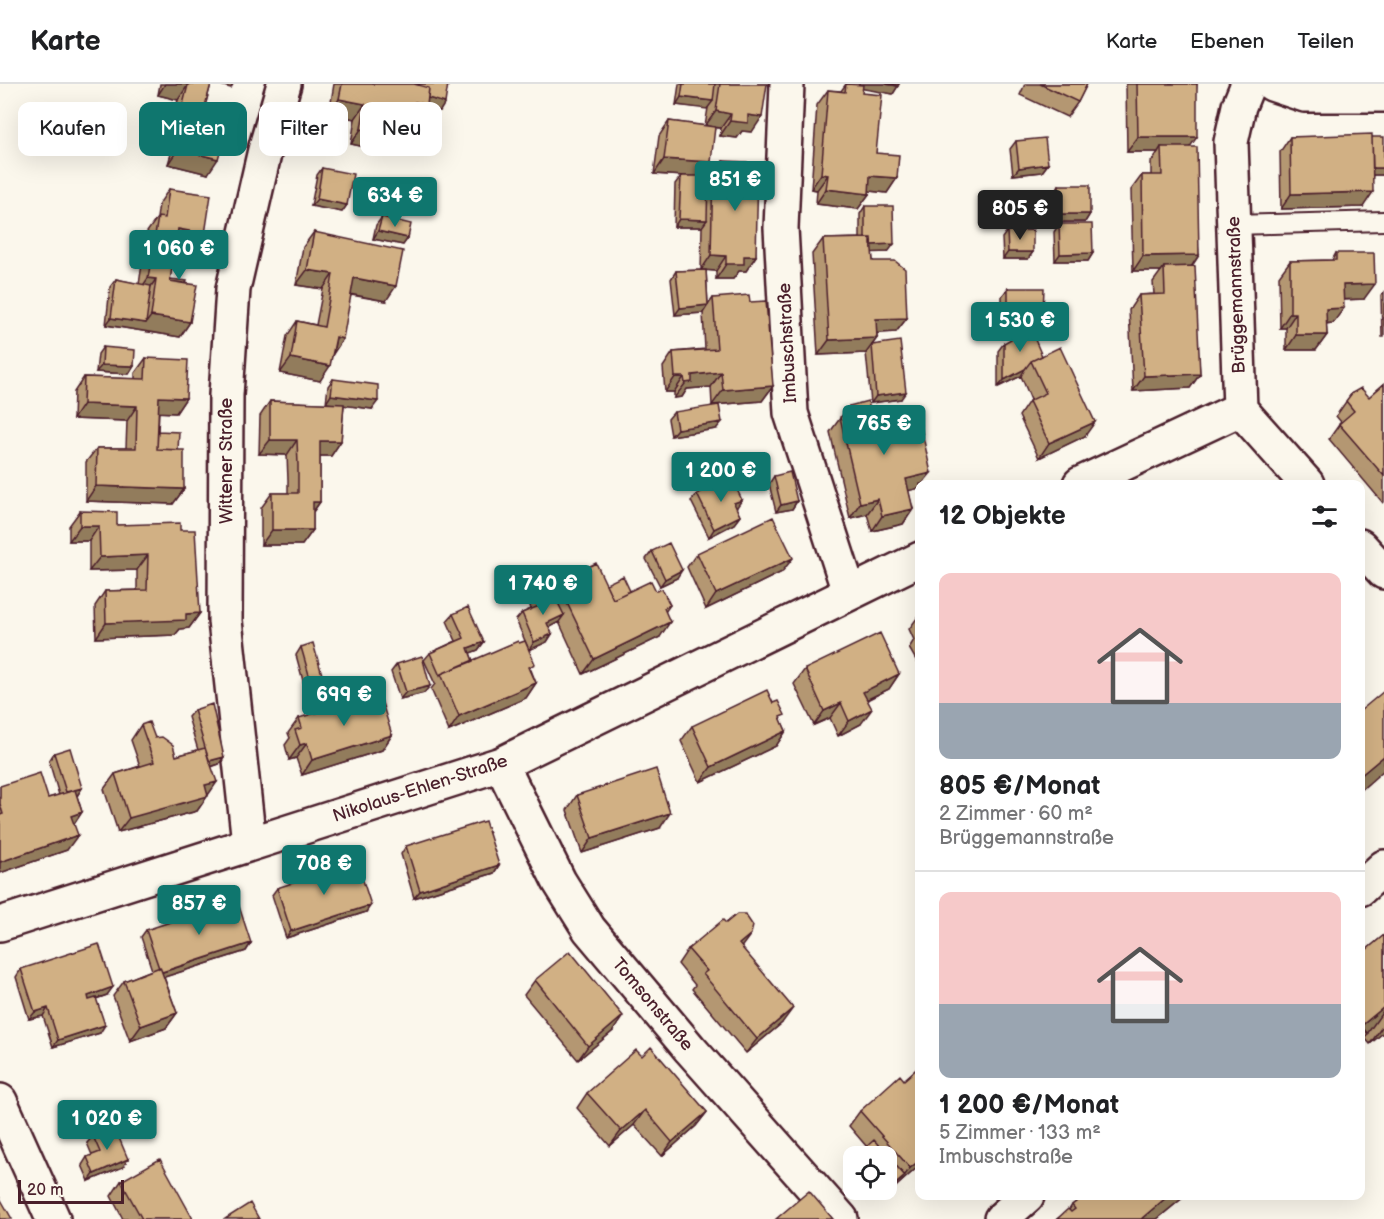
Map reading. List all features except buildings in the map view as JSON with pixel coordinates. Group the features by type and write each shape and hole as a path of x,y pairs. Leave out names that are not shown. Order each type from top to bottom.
{"street":[{"name":"Wittener Straße","path":"249,843 225,621 226,395 233,289 265,150 284,84"},
{"name":"Imbuschstraße","path":"787,84 781,228 791,413 849,592"},
{"name":"Brüggemannstraße","path":"1240,410 1232,225 1231,141 1239,106 1248,84"},
{"path":"1280,86 1305,95 1384,95"},
{"path":"1089,480 1240,410 1302,480"},
{"path":"1365,551 1384,572"},
{"name":"Nikolaus-Ehlen-Straße","path":"0,924 501,764 915,561"},
{"name":"Tomsonstraße","path":"501,764 560,881 589,929 690,1049 841,1219"},
{"path":"1365,884 1384,867"},
{"path":"0,1101 53,1219"},
{"path":"1001,1219 1022,1200"}],"lane":[{"path":"1232,225 1384,220"}]}
